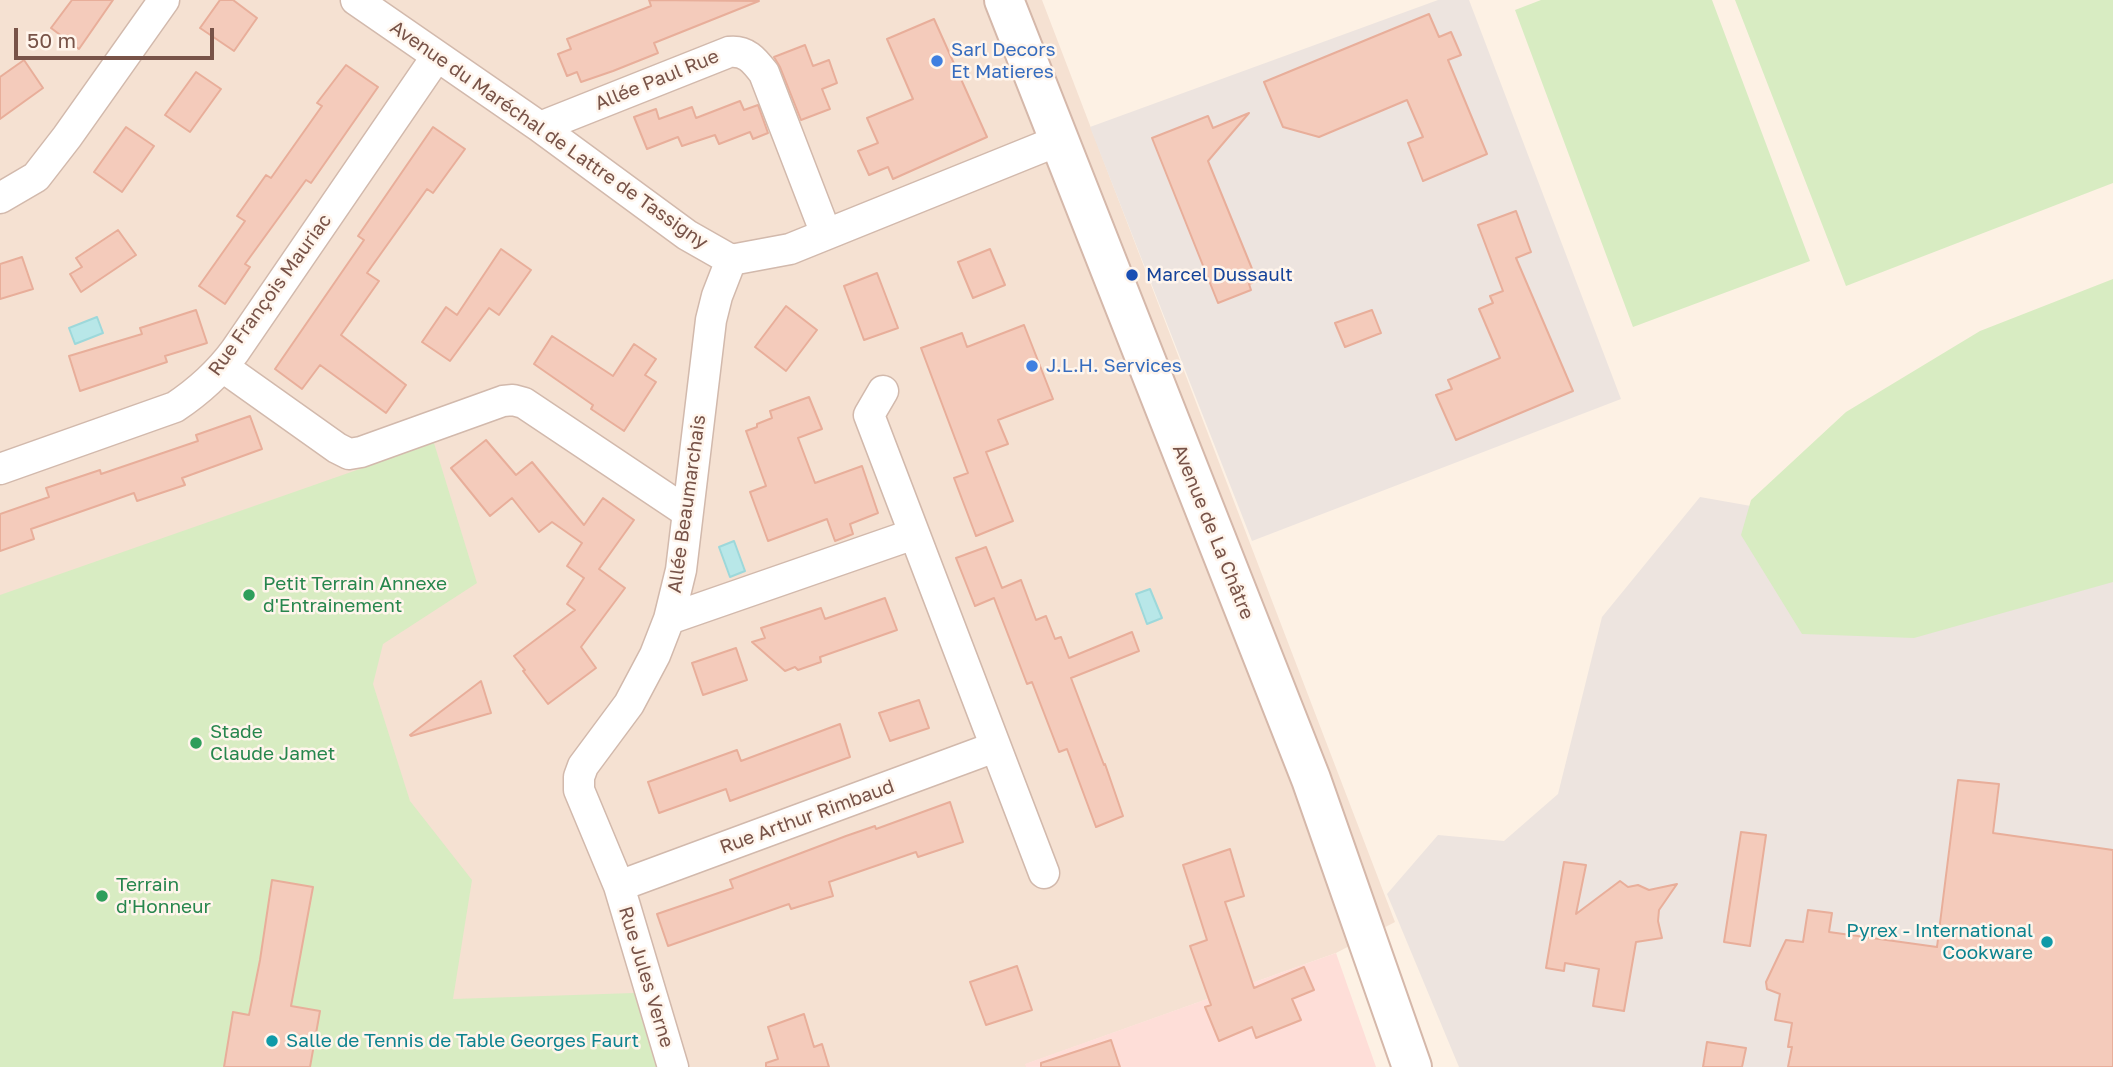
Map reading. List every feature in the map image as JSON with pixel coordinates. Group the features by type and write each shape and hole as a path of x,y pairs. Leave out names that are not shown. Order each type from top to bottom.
{"main road":[{"name":"Avenue de La Châtre","path":"1004,0 1311,779 1412,1067"}],"street":[{"path":"0,198 36,177 164,0"},
{"name":"Avenue du Maréchal de Lattre de Tassigny","path":"356,0 540,127 687,234 730,260 790,249 1060,140"},
{"name":"Allée Paul Rue","path":"540,127 729,52 739,51 753,60 764,74 826,234"},
{"name":"Rue François Mauriac","path":"0,469 176,407 197,392 223,367 437,56"},
{"name":"Allée Beaumarchais","path":"619,886 579,790 579,777 583,766 629,704 655,655 669,619 681,570 711,320 716,296 730,260"},
{"path":"223,367 337,448 349,453 361,452 503,401 513,400 524,404 687,512"},
{"path":"883,391 869,415 1044,873"},
{"path":"669,619 914,534"},
{"name":"Rue Arthur Rimbaud","path":"619,886 995,747"},
{"name":"Rue Jules Verne","path":"619,886 673,1067"}],"shaded area":[{"path":"0,0 1042,0 1395,922 1336,953 1026,1064 1026,1067 0,1067"},
{"path":"1438,0 1469,0 1621,399 1252,541 1090,127"},
{"path":"1700,497 2113,570 2113,1067 1459,1067 1387,894 1438,835 1504,841 1558,794 1602,617"},
{"path":"1336,953 1376,1067 1026,1067 1025,1064"}],"green space":[{"path":"1541,0 1712,0 1810,261 1633,327 1515,10"},
{"path":"1735,0 2113,0 2113,183 1846,286"},
{"path":"2113,279 2113,582 1914,638 1802,634 1741,535 1751,500 1846,412 1980,331"},
{"name":"Stade Claude Jamet","path":"434,443 477,583 383,644 373,684 410,801 472,880 453,999 634,993 656,1067 0,1067 0,595"}],"water":[{"path":"97,317 103,333 75,344 69,328"},
{"path":"734,541 745,571 730,577 719,547"},
{"path":"1150,589 1162,618 1147,624 1136,594"}],"building":[{"path":"72,0 113,0 79,49 51,28"},
{"path":"220,0 233,0 257,18 234,51 200,28"},
{"path":"649,0 759,1 654,43 658,53 613,71 581,82 577,72 567,76 558,54 571,49 567,39 651,6"},
{"path":"1429,14 1439,37 1451,32 1461,55 1448,60 1487,154 1423,181 1408,143 1423,137 1407,100 1319,137 1283,127 1264,82"},
{"path":"934,19 987,137 893,179 888,167 869,175 858,151 878,143 867,118 913,99 887,39"},
{"path":"805,45 813,66 829,60 837,83 822,89 830,109 801,120 774,57"},
{"path":"24,60 43,88 0,119 0,77"},
{"path":"346,65 378,87 311,183 306,180 245,264 250,267 225,304 199,286 245,221 237,216 266,175 271,178 322,106 317,103"},
{"path":"196,72 221,89 190,132 165,115"},
{"path":"740,101 744,110 758,105 768,133 753,139 750,132 719,144 715,135 682,146 678,137 647,149 634,117 656,109 659,119 692,107 696,118"},
{"path":"1249,113 1208,161 1257,281 1249,284 1251,290 1218,303 1152,138 1208,116 1213,128"},
{"path":"126,127 154,146 122,192 94,172"},
{"path":"433,127 465,149 433,193 427,189 367,273 379,281 341,335 406,385 386,413 320,365 302,389 275,369 364,240 358,236"},
{"path":"1516,211 1531,252 1516,258 1573,391 1456,440 1436,395 1452,389 1448,380 1500,358 1479,309 1493,303 1490,296 1503,291 1478,225"},
{"path":"118,230 136,255 81,292 70,274 82,267 76,258"},
{"path":"501,249 531,270 499,315 489,308 450,361 422,342 446,307 457,315"},
{"path":"990,249 1005,285 973,298 958,262"},
{"path":"22,257 33,289 0,299 0,264"},
{"path":"877,273 898,328 864,340 844,286"},
{"path":"786,306 817,330 786,371 755,347"},
{"path":"196,310 207,343 165,356 167,362 80,391 69,356 142,334 140,328"},
{"path":"1372,310 1381,333 1345,347 1335,323"},
{"path":"1024,325 1053,399 998,420 1008,444 986,452 1013,521 976,536 954,478 968,473 921,348 962,333 967,347"},
{"path":"552,336 613,376 634,344 656,359 645,375 656,382 624,431 591,409 593,405 534,364"},
{"path":"809,397 822,429 798,438 815,483 862,466 878,513 850,524 853,534 835,541 827,519 768,541 750,492 766,486 746,431 772,418 770,411"},
{"path":"250,416 262,449 182,478 185,485 137,501 134,493 31,529 34,539 0,551 0,514 49,497 46,488 100,470 101,474 198,441 196,435"},
{"path":"486,440 516,475 532,462 584,525 603,498 634,520 599,569 625,588 581,647 596,668 548,704 514,656 575,610 567,604 584,578 567,566 582,543 552,522 539,532 512,498 490,516 451,468"},
{"path":"986,547 1002,588 1021,580 1036,620 1046,616 1055,639 1061,637 1069,658 1132,632 1139,651 1071,678 1123,816 1096,827 1067,749 1059,752 1032,682 1027,684 994,598 975,606 956,558"},
{"path":"885,598 897,630 820,657 821,662 798,670 795,667 785,671 752,642 765,638 761,628 821,608 825,619"},
{"path":"736,648 747,680 703,695 692,663"},
{"path":"481,681 491,713 410,735"},
{"path":"919,700 929,728 890,741 879,713"},
{"path":"840,724 850,757 730,801 726,789 659,813 648,782 737,750 741,761"},
{"name":"Pyrex - International Cookware","path":"1958,780 1999,784 1993,833 2113,850 2113,1067 1788,1067 1792,1047 1788,1047 1792,1023 1775,1020 1780,994 1767,989 1766,982 1786,940 1803,942 1808,910 1832,913 1829,932 1937,947"},
{"path":"950,802 963,842 918,857 916,852 829,882 833,896 791,909 789,904 668,946 657,914 733,888 730,880 846,836 875,826 876,829"},
{"path":"1741,832 1766,835 1750,946 1724,942"},
{"path":"1230,849 1244,896 1225,902 1254,988 1304,967 1314,990 1292,999 1301,1020 1256,1038 1252,1027 1219,1041 1205,1007 1211,1005 1190,946 1207,940 1183,865"},
{"path":"1564,862 1586,865 1576,914 1620,881 1628,887 1638,885 1649,890 1677,884 1659,910 1658,921 1662,938 1636,942 1624,1011 1593,1006 1599,969 1565,963 1564,971 1546,968"},
{"path":"272,880 313,887 291,1006 320,1011 310,1067 224,1067 233,1012 249,1015"},
{"path":"1017,966 1032,1010 986,1025 970,982"},
{"path":"804,1014 814,1047 822,1044 829,1067 766,1067 766,1063 778,1059 768,1027"},
{"path":"1111,1040 1120,1067 1041,1067 1041,1063"},
{"path":"1707,1042 1746,1048 1742,1067 1703,1067"}],"place":[{"name":"Sarl Decors Et Matieres","path":"937,61"},
{"name":"Marcel Dussault","path":"1132,275"},
{"name":"J.L.H. Services","path":"1032,366"},
{"name":"Petit Terrain Annexe d'Entrainement","path":"249,595"},
{"name":"Stade Claude Jamet","path":"196,743"},
{"name":"Terrain d'Honneur","path":"102,896"},
{"name":"Pyrex - International Cookware","path":"2047,942"},
{"name":"Salle de Tennis de Table Georges Faurt","path":"272,1041"}]}
